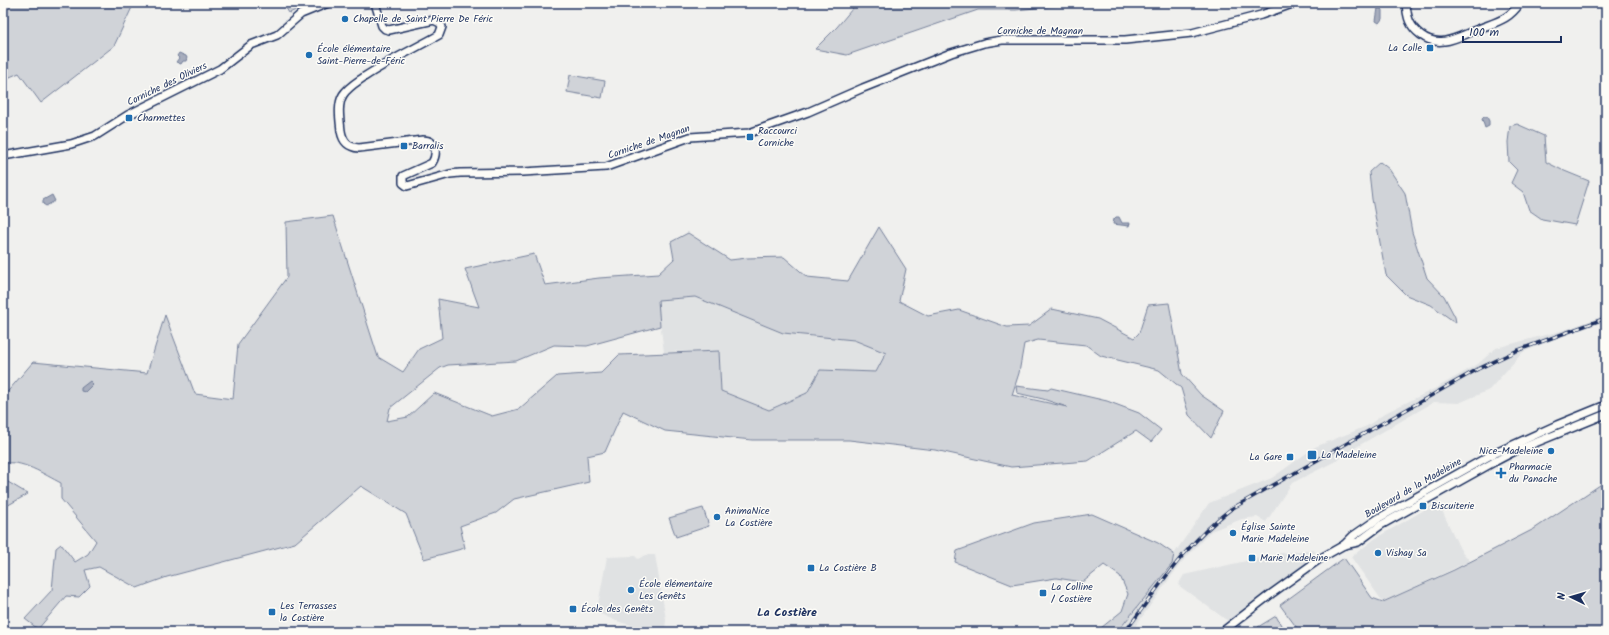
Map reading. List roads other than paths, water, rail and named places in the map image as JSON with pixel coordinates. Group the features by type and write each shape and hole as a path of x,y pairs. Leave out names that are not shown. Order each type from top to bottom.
{"street":[{"name":"Corniche des Oliviers","path":"3,156 71,144 95,136 128,115 220,69 251,45 277,35 301,14 328,3"},
{"name":"Corniche de Magnan","path":"375,3 382,26 385,29 389,30 434,20 440,23 442,27 439,35 387,62 356,83 348,89 340,102 342,135 347,145 352,148 423,140 433,143 435,153 434,160 428,166 403,176 403,183 407,186 450,174 460,173 523,172 606,167 690,137 748,133 822,107 920,65 992,41 1117,40 1184,34 1261,15 1296,3"},
{"path":"1406,3 1408,20 1415,31 1430,41 1439,42 1455,39 1509,16 1520,3"},
{"name":"Boulevard de la Madeleine","path":"1222,632 1310,566 1344,545 1353,536 1379,518 1484,458 1550,428 1606,405"},
{"name":"Boulevard de la Madeleine","path":"1344,545 1358,542 1381,525 1501,458 1606,414"}],"water":[{"path":"1378,8 1382,9 1382,19 1379,23 1376,21"},
{"path":"179,53 187,58 186,61 183,61 181,64 176,62 179,58 177,56"},
{"path":"1487,117 1489,121 1489,126 1485,128 1482,119"},
{"path":"52,195 55,201 46,206 43,204 43,200"},
{"path":"1116,217 1119,217 1122,223 1130,223 1129,226 1113,224"},
{"path":"90,381 93,384 85,392 81,391 81,388"}],"waterway":[{"path":"1233,632 1240,626"}],"railway":[{"path":"1125,632 1174,566 1201,536 1231,509 1478,369 1516,351 1606,318"}],"place":[{"name":"Chapelle de Saint Pierre De Féric","path":"345,19"},
{"name":"La Colle","path":"1430,48"},
{"name":"École élémentaire Saint-Pierre-de-Féric","path":"309,55"},
{"name":"Charmettes","path":"129,118"},
{"name":"Raccourci Corniche","path":"750,137"},
{"name":"Barralis","path":"404,146"},
{"name":"Nice-Madeleine","path":"1551,451"},
{"name":"La Madeleine","path":"1312,455"},
{"name":"La Gare","path":"1290,457"},
{"name":"Pharmacie du Panache","path":"1501,473"},
{"name":"Biscuiterie","path":"1423,506"},
{"name":"AnimaNice La Costière","path":"717,517"},
{"name":"Église Sainte Marie Madeleine","path":"1233,533"},
{"name":"Vishay Sa","path":"1378,553"},
{"name":"Marie Madeleine","path":"1252,558"},
{"name":"La Costière B","path":"811,568"},
{"name":"École élémentaire Les Genêts","path":"631,590"},
{"name":"La Colline / Costière","path":"1043,593"},
{"name":"École des Genêts","path":"573,609"},
{"name":"Les Terrasses la Costière","path":"272,612"}],"district":[{"name":"La Costière","path":"787,612"}]}
